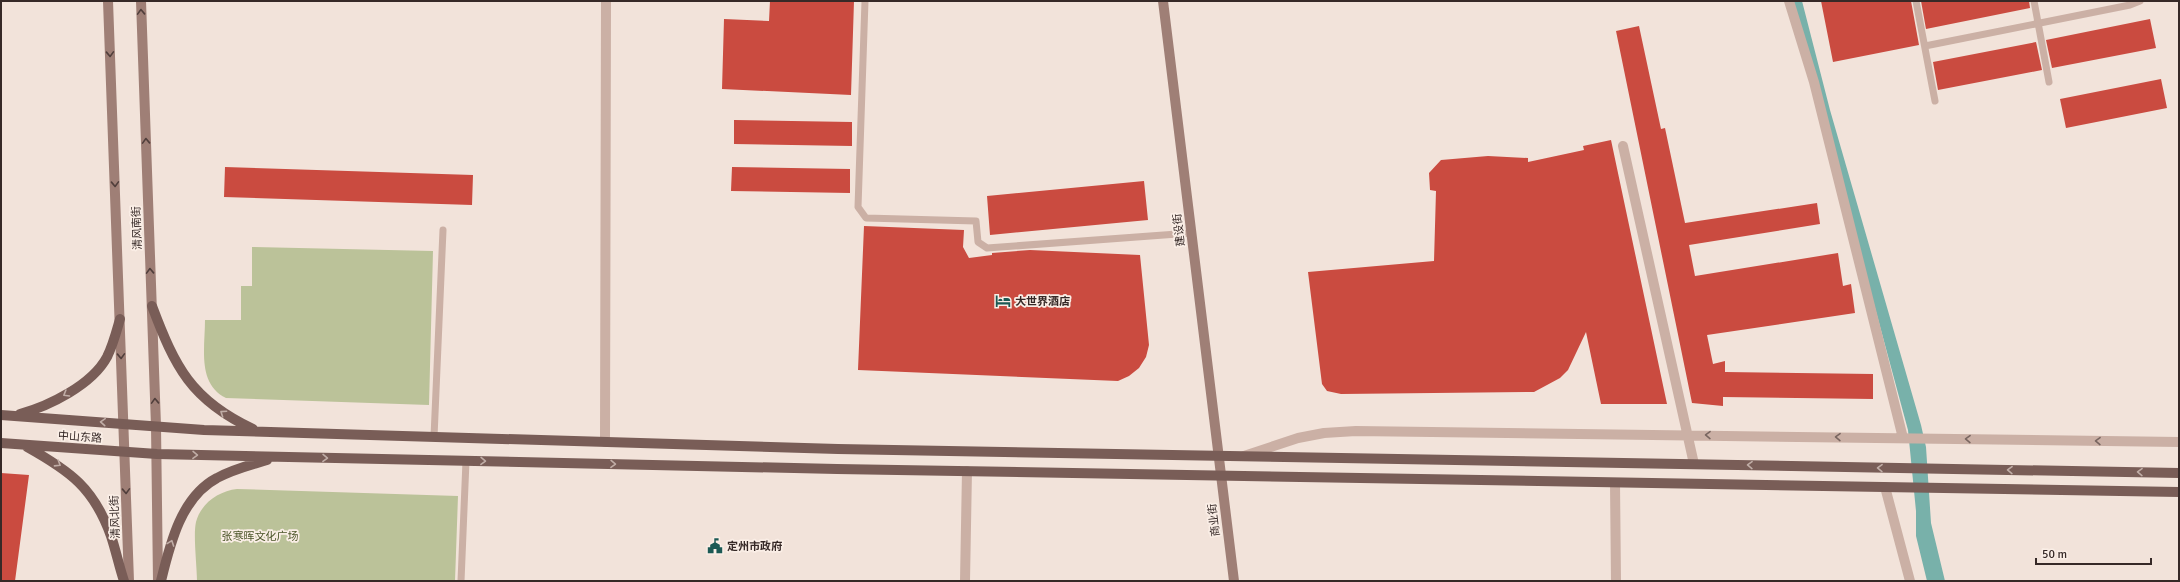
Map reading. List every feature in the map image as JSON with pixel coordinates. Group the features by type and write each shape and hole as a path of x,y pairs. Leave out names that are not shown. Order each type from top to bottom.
{"main road":[{"name":"清风南街","path":"108,1 124,452"},
{"name":"清风南街","path":"141,1 156,454"},
{"name":"建设街","path":"1163,1 1219,456"},
{"path":"152,306 164,337 185,378 222,412 257,431"},
{"path":"14,416 58,399 74,390 93,374 106,359 115,339 120,319"},
{"name":"中山东路","path":"1,415 123,424 257,431 838,449 2179,473"},
{"name":"中山东路","path":"1,443 156,454 279,457 1221,476 2179,492"},
{"path":"24,445 61,466 86,489 98,506 106,523 124,581"},
{"name":"清风北街","path":"124,452 129,581"},
{"path":"156,454 160,581"},
{"name":"商业街","path":"1219,456 1234,581"},
{"path":"160,581 169,549 178,525 190,503 216,478 233,470 279,457"}],"street":[{"path":"605,442 606,1"},
{"path":"1789,1 1814,82 1904,438"},
{"path":"1623,146 1694,464"},
{"path":"1242,456 1298,438 1324,433 1356,431 2179,442"},
{"path":"965,581 967,471"},
{"path":"1615,482 1616,581"},
{"path":"1885,487 1910,581"}],"lane":[{"path":"866,1 858,207 866,218 976,221 978,242 987,248 1191,233"},
{"path":"1916,1 1935,101"},
{"path":"2034,1 2049,82"},
{"path":"1925,46 2130,5 2140,1"},
{"path":"434,437 443,230"},
{"path":"461,581 466,461"}],"green space":[{"path":"252,247 433,251 429,405 226,398 217,392 210,384 205,364 205,320 241,320 241,286 252,286"},
{"name":"张寒晖文化广场","path":"237,489 458,496 455,581 197,581 195,528 198,515 206,504 217,495"}],"water":[{"path":"1792,1 1802,1 1830,110 1921,425 1926,447 1931,523 1945,581 1927,581 1916,536 1916,511 1908,430"}],"building":[{"path":"770,1 854,1 851,95 722,89 724,19 769,21"},
{"path":"1821,1 1911,1 1919,45 1833,62"},
{"path":"1921,1 2029,1 2030,8 1926,29"},
{"path":"2150,19 2156,48 2052,68 2046,40"},
{"path":"1639,26 1661,129 1665,128 1685,223 1817,203 1820,224 1689,245 1695,276 1838,253 1843,286 1851,284 1855,313 1707,335 1713,364 1725,361 1725,372 1873,374 1873,399 1723,397 1723,406 1692,403 1616,31"},
{"path":"2036,42 2042,70 1938,90 1933,62"},
{"path":"2161,79 2167,108 2066,128 2060,99"},
{"path":"734,120 852,122 852,146 734,144"},
{"path":"1611,140 1667,404 1601,404 1586,332 1568,370 1560,378 1534,392 1341,394 1327,391 1322,384 1308,272 1434,261 1436,191 1430,190 1429,173 1441,160 1488,156 1528,158 1528,162 1584,150 1583,146"},
{"path":"225,167 473,175 472,205 224,197"},
{"path":"732,167 850,169 850,193 731,191"},
{"path":"1144,181 1148,220 990,235 987,196"},
{"name":"大世界酒店","path":"864,226 964,230 963,247 969,258 992,255 992,253 1030,250 1140,255 1149,345 1146,357 1139,368 1129,376 1118,381 858,370"},
{"path":"1,473 29,475 15,581 1,581"}],"place":[{"name":"大世界酒店","path":"1003,301"},
{"name":"定州市政府","path":"715,546"}]}
